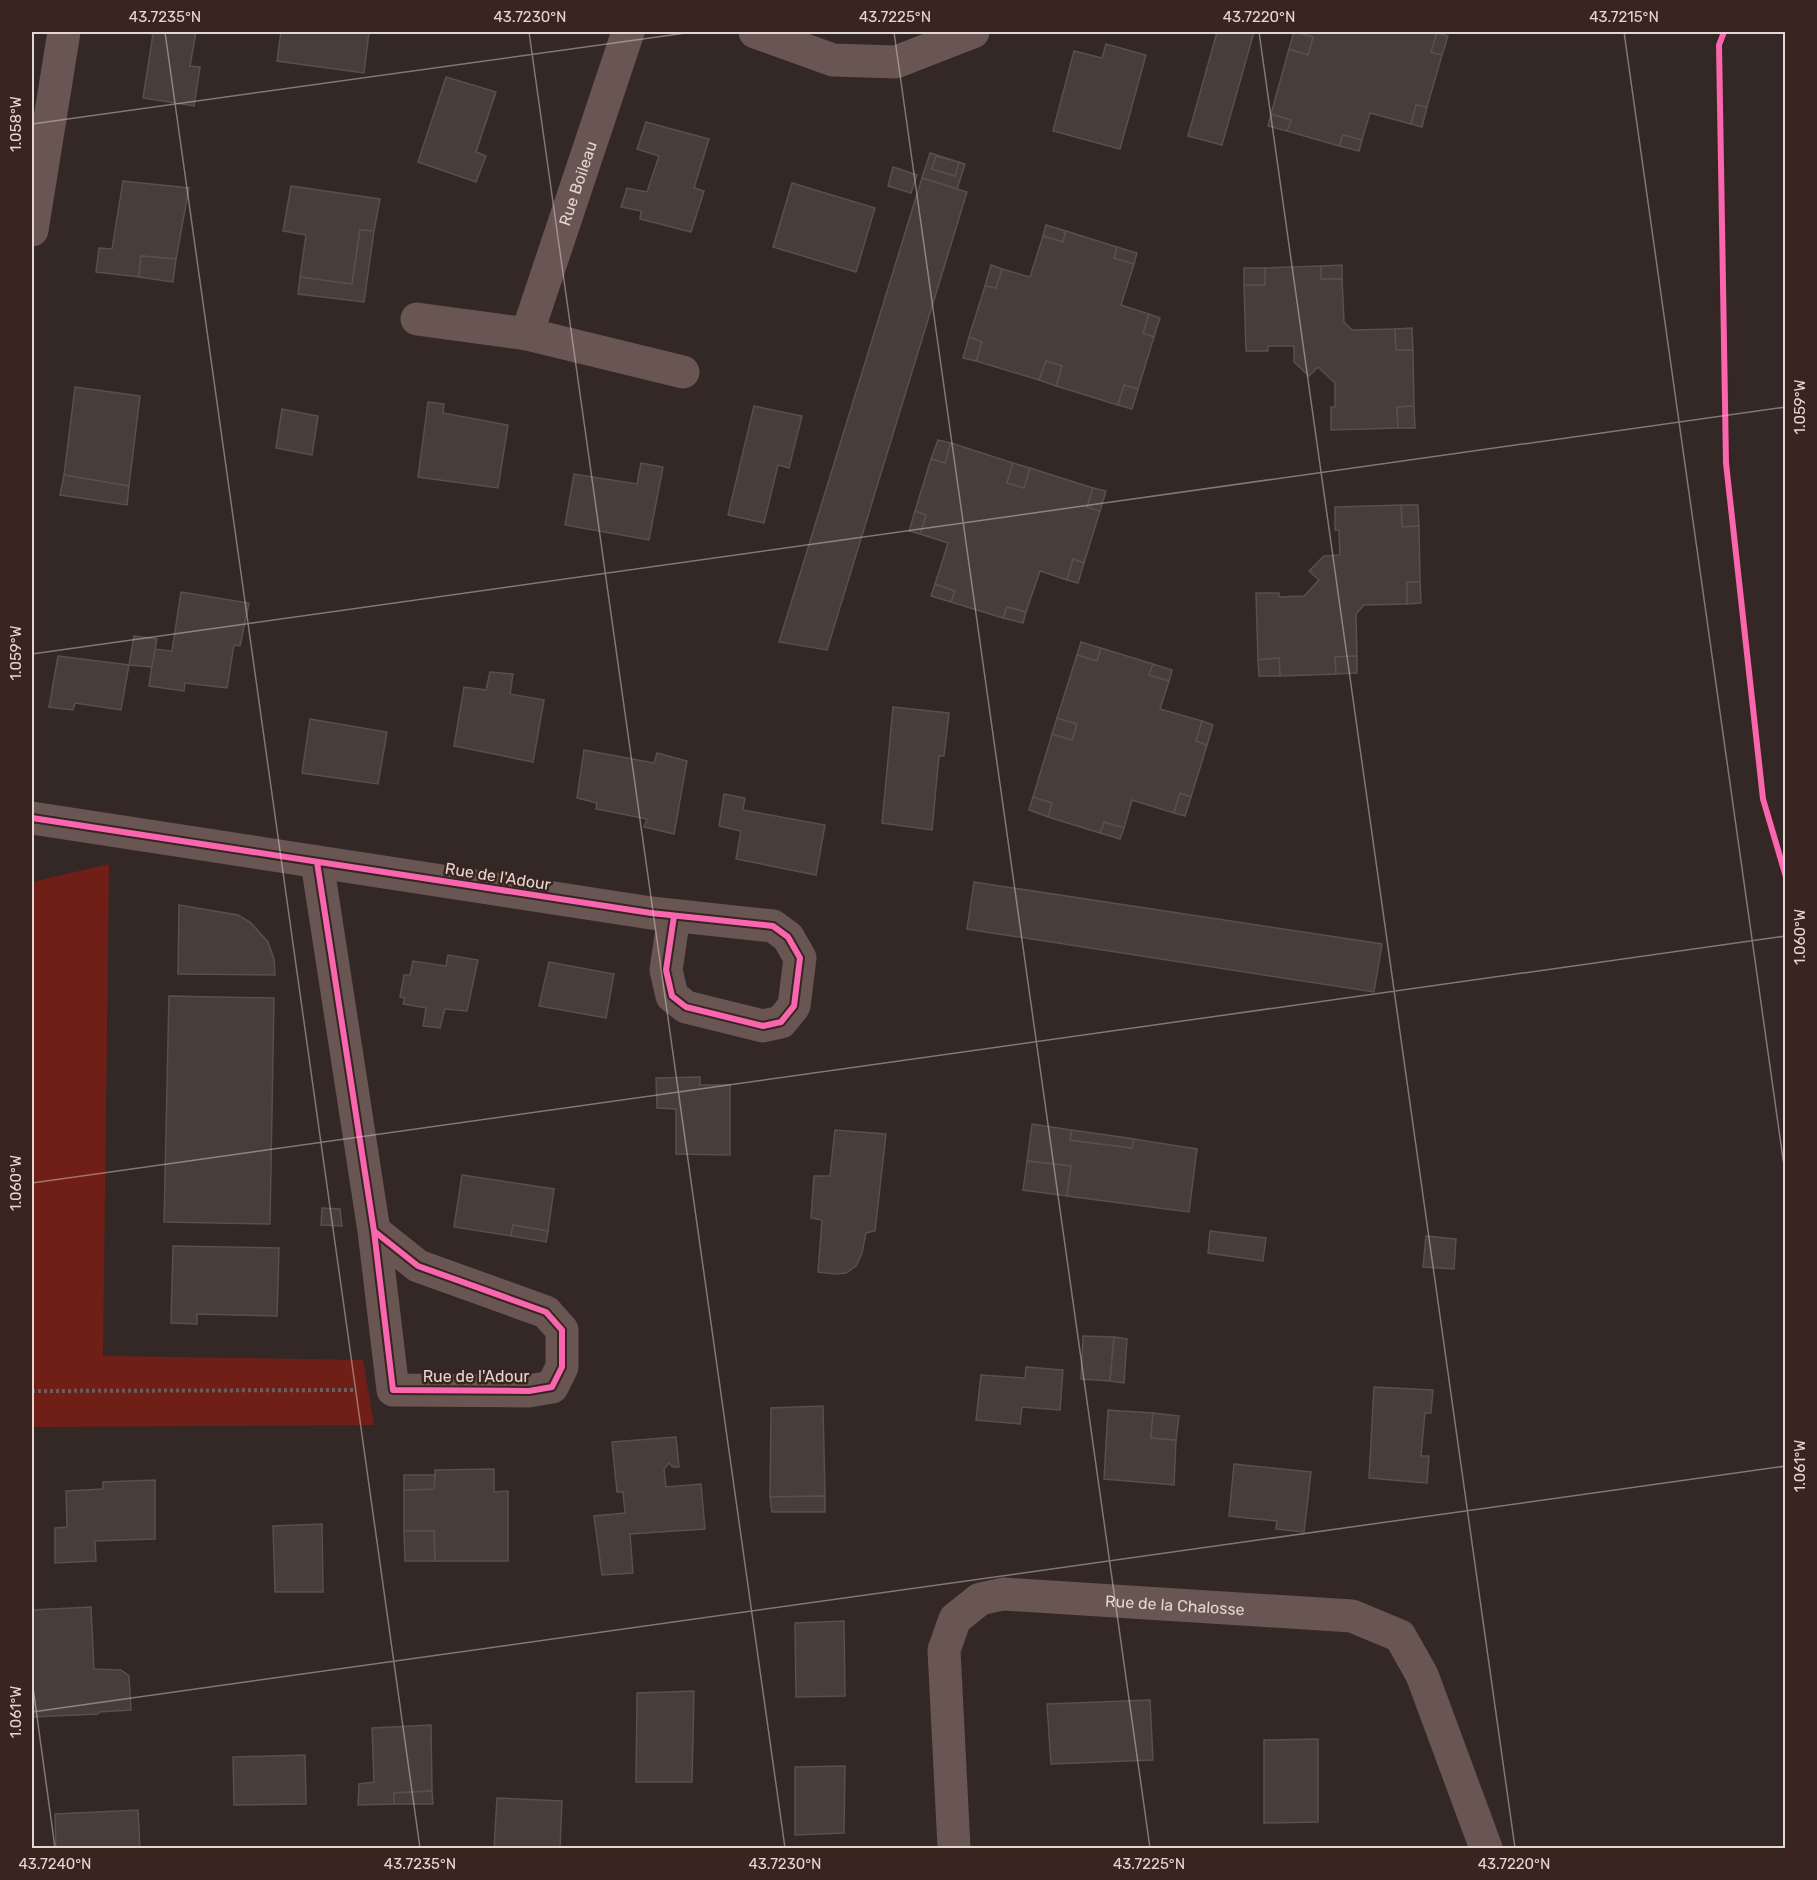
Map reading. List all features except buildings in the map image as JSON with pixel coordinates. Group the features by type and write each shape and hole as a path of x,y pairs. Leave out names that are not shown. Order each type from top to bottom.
{"street":[{"path":"32,230 64,32"},
{"name":"Rue Boileau","path":"527,334 628,32"},
{"path":"755,32 833,60 896,62 973,32"},
{"path":"417,319 527,334 683,372"},
{"name":"Rue de l'Adour","path":"32,818 674,916"},
{"path":"317,862 374,1231 393,1390"},
{"name":"Rue de l'Adour","path":"374,1231 418,1266 546,1312 562,1330 562,1367 552,1386 529,1391 393,1390"},
{"name":"Rue de la Chalosse","path":"954,1848 944,1650 956,1619 980,1599 1003,1594 1352,1617 1400,1636 1422,1675 1486,1848"}],"path":[{"path":"32,1391 393,1390"}],"shaded area":[{"path":"109,864 103,1356 363,1360 374,1425 32,1427 32,882"}],"cycle path":[{"path":"1724,32 1719,45 1726,463 1763,799 1786,877"},
{"path":"32,818 651,913 773,926 788,937 800,958 794,1006 781,1022 763,1026 686,1007 672,996 666,970 674,916"},
{"path":"317,862 374,1231 393,1390 529,1391 552,1387 562,1367 562,1330 546,1312 418,1266 374,1231"}]}
